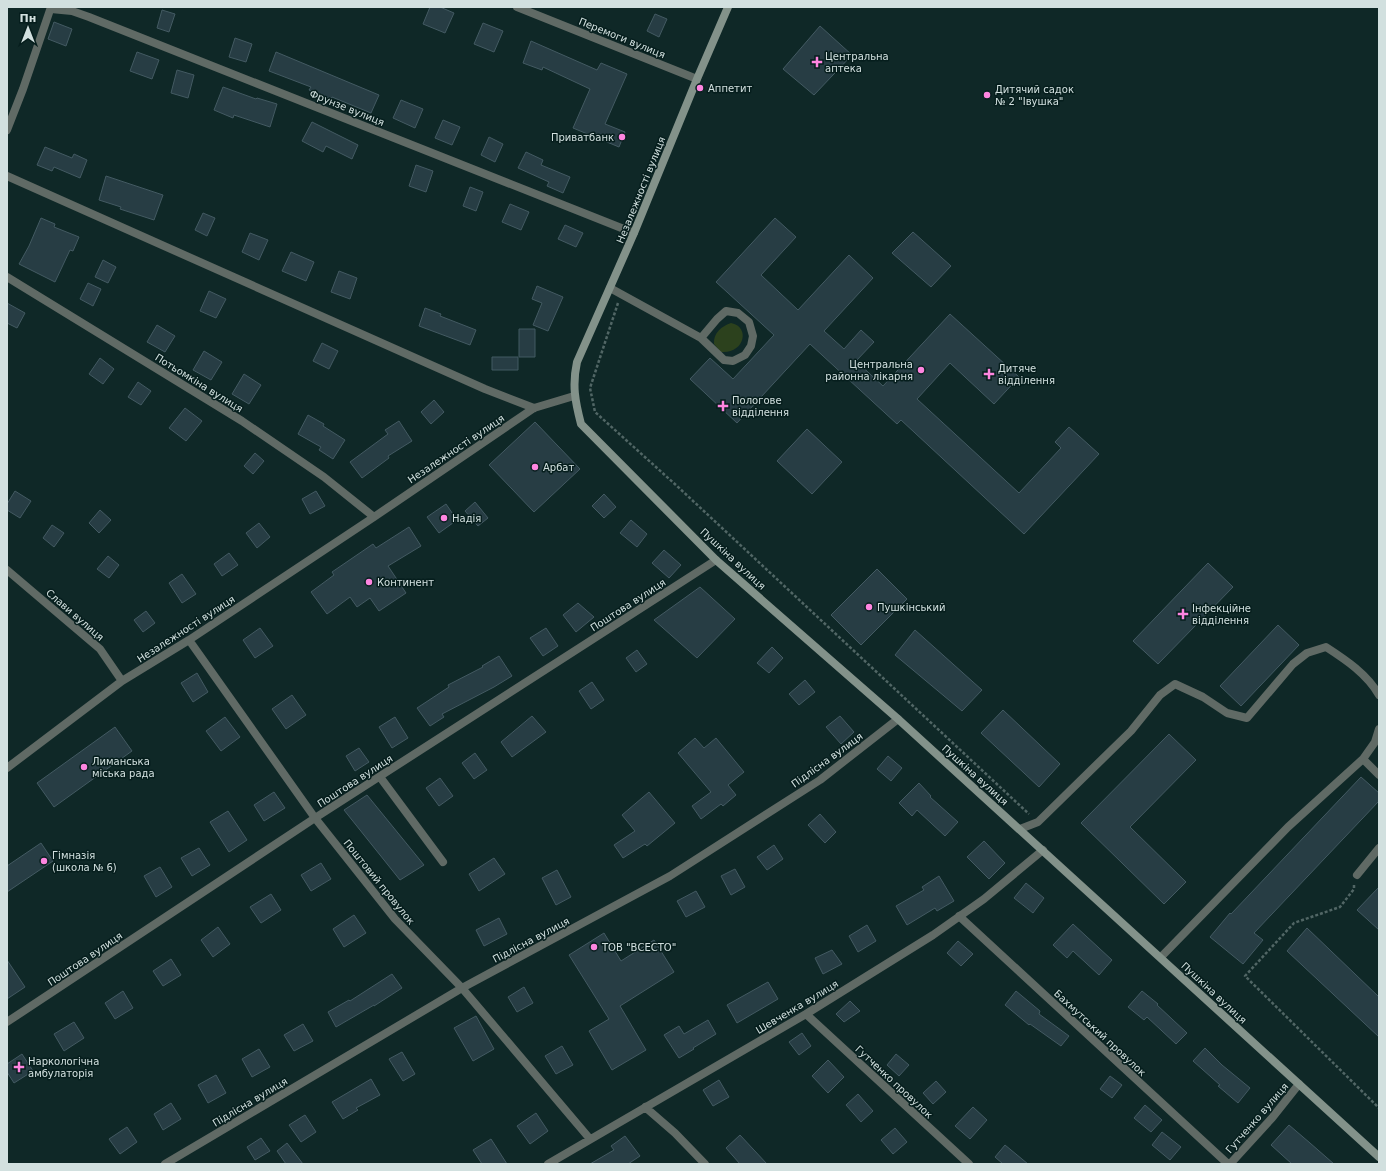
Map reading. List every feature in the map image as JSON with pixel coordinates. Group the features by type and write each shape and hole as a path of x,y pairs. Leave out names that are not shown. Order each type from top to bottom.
{"main road":[{"name":"Незалежності вулиця","path":"574,396 574,379 577,362 634,233 728,7"},
{"name":"Пушкіна вулиця","path":"574,396 581,424 716,560 898,719 1379,1157"}],"street":[{"name":"Перемоги вулиця","path":"517,7 697,79"},
{"path":"7,130 51,8"},
{"name":"Фрунзе вулиця","path":"51,8 72,11 89,16 634,233"},
{"path":"7,176 485,389 534,408"},
{"name":"Потьомкіна вулиця","path":"7,277 242,421 324,477 374,517"},
{"path":"610,288 701,338 724,360 733,361 745,355 751,346 753,336 749,322 738,313 726,311 701,338"},
{"name":"Незалежності вулиця","path":"7,768 122,681 189,640 534,408 574,396"},
{"name":"Поштова вулиця","path":"7,1022 315,818 716,560"},
{"name":"Слави вулиця","path":"7,570 100,649 122,681"},
{"name":"Поштовий провулок","path":"189,640 315,818 395,919 462,988 590,1139"},
{"path":"1020,829 1038,822 1131,731 1160,695 1175,684 1203,697 1227,713 1247,718 1293,664 1307,653 1326,647 1351,664 1376,689 1379,695"},
{"name":"Підлісна вулиця","path":"165,1164 462,988 670,876 820,780 898,719"},
{"path":"1161,958 1288,827 1363,759 1375,742 1379,729"},
{"path":"1363,759 1379,775"},
{"path":"380,777 443,862"},
{"path":"1357,875 1379,848"},
{"name":"Шевченка вулиця","path":"548,1164 806,1014 933,935 984,900 1043,850"},
{"name":"Бахмутський провулок","path":"960,916 1229,1164"},
{"name":"Гутченко провулок","path":"806,1014 969,1164"},
{"name":"Гутченко вулиця","path":"1229,1164 1272,1118 1299,1084"},
{"path":"645,1108 675,1132 705,1164"}],"path":[{"path":"621,295 590,388 595,412 728,533 1038,822"},
{"path":"1357,875 1354,889 1340,907 1294,923 1244,976 1379,1108"}],"green space":[{"path":"731,323 737,325 741,330 743,334 742,340 740,345 735,349 721,352 714,344 715,336 721,328"}],"building":[{"path":"430,7 440,7 454,13 445,33 423,24"},
{"path":"162,10 175,14 169,32 157,28"},
{"path":"655,14 667,19 659,37 647,31"},
{"path":"54,22 72,29 66,46 48,39"},
{"path":"483,23 503,31 494,52 474,44"},
{"name":"Центральна аптека","path":"820,26 852,55 814,95 783,69"},
{"path":"235,38 252,44 246,62 229,57"},
{"path":"531,41 597,70 601,63 627,74 605,124 625,132 619,147 573,128 590,89 543,67 542,70 523,63"},
{"path":"137,52 159,60 152,79 130,71"},
{"path":"276,52 379,95 371,113 332,97 331,99 309,90 311,87 269,71"},
{"path":"177,70 194,75 188,98 171,93"},
{"path":"223,87 256,99 257,98 277,104 270,127 234,115 233,118 214,110"},
{"path":"401,100 423,109 415,128 393,118"},
{"path":"443,120 460,127 452,145 435,138"},
{"path":"312,122 358,145 352,159 326,146 323,152 302,141"},
{"path":"489,137 503,144 495,162 481,155"},
{"path":"45,147 72,158 74,154 87,160 80,178 54,167 52,171 37,165"},
{"path":"526,152 543,160 541,165 570,177 563,193 547,186 549,182 518,168"},
{"path":"416,165 433,171 426,192 409,186"},
{"path":"106,176 163,195 154,220 120,209 121,207 99,200"},
{"path":"470,187 483,192 476,211 463,206"},
{"path":"510,204 529,212 521,230 502,222"},
{"path":"203,213 215,218 207,236 195,230"},
{"path":"41,218 55,224 54,227 79,237 73,251 70,250 55,282 19,264 29,246"},
{"name":"Центральна районна лікарня","path":"775,218 796,237 761,275 798,310 849,255 873,278 824,331 844,349 861,330 874,342 856,361 883,386 950,314 1019,377 994,404 950,363 917,399 1019,493 1061,448 1055,442 1069,427 1099,454 1024,534 901,420 897,424 810,344 737,423 690,379 710,358 733,379 774,335 716,282"},
{"path":"565,225 583,233 576,247 558,239"},
{"path":"913,232 951,266 931,287 892,253"},
{"path":"250,233 268,240 259,260 242,252"},
{"path":"291,252 314,262 306,281 282,271"},
{"path":"103,260 116,267 108,283 95,277"},
{"path":"339,271 357,278 350,299 331,292"},
{"path":"88,283 101,289 93,306 80,299"},
{"path":"537,286 563,297 548,331 533,325 542,303 532,299"},
{"path":"209,291 226,299 216,318 200,311"},
{"path":"7,303 25,313 17,328 7,323"},
{"path":"425,308 441,314 440,316 476,330 470,345 419,326"},
{"path":"157,325 175,336 165,352 147,342"},
{"path":"519,329 535,329 535,357 519,357"},
{"path":"322,343 338,351 329,369 313,361"},
{"path":"204,351 222,362 211,380 193,370"},
{"path":"492,357 518,357 518,370 492,370"},
{"path":"100,358 114,369 103,384 89,374"},
{"path":"244,374 261,385 249,404 232,394"},
{"path":"138,382 151,391 141,405 128,397"},
{"path":"434,400 444,412 431,424 421,412"},
{"path":"185,408 202,421 186,441 169,428"},
{"path":"308,415 324,424 323,426 345,440 333,459 319,450 321,447 298,434"},
{"path":"399,421 412,441 388,456 389,458 362,478 350,462 388,434 385,430"},
{"name":"Арбат","path":"535,422 580,469 534,512 489,465"},
{"path":"807,429 842,462 812,494 777,461"},
{"path":"255,453 264,461 253,474 244,466"},
{"path":"15,491 31,501 20,518 7,510 7,504"},
{"path":"316,491 325,506 310,514 302,499"},
{"path":"604,494 616,507 604,518 592,506"},
{"path":"475,502 488,518 478,526 465,511"},
{"path":"446,504 457,520 439,533 427,517"},
{"path":"100,510 111,520 99,533 89,523"},
{"path":"631,520 647,534 637,547 620,533"},
{"path":"259,523 270,537 257,548 246,533"},
{"path":"52,525 64,533 54,547 43,538"},
{"name":"Континент","path":"409,527 421,546 388,566 406,593 379,611 370,598 357,607 350,597 327,614 311,592 334,575 332,572 373,544 376,548"},
{"path":"664,550 681,565 669,578 652,563"},
{"path":"229,553 238,565 222,576 214,564"},
{"path":"108,556 119,565 109,578 97,569"},
{"name":"Інфекційне відділення","path":"1208,563 1233,587 1158,664 1133,641"},
{"name":"Пушкінський","path":"877,569 907,599 861,645 831,615"},
{"path":"182,574 196,594 182,603 169,583"},
{"path":"700,587 735,619 697,658 654,620"},
{"path":"578,603 594,617 576,632 563,615"},
{"path":"146,611 155,623 143,632 134,620"},
{"path":"1278,625 1299,645 1241,706 1220,686"},
{"path":"260,628 273,646 255,658 243,640"},
{"path":"546,628 558,646 543,656 530,638"},
{"path":"915,630 982,690 962,711 895,655"},
{"path":"772,647 783,658 769,673 757,663"},
{"path":"637,650 647,664 636,672 626,658"},
{"path":"499,656 512,676 442,714 444,717 430,726 417,708 449,687 448,685 483,667 482,666"},
{"path":"197,673 208,692 193,702 181,683"},
{"path":"805,680 815,692 799,705 789,694"},
{"path":"592,682 604,700 591,709 579,691"},
{"path":"292,695 306,715 286,729 272,709"},
{"path":"1003,710 1060,764 1039,787 981,733"},
{"path":"532,716 546,732 512,757 501,742"},
{"path":"840,716 854,732 841,744 826,727"},
{"path":"225,717 240,737 221,751 206,731"},
{"path":"395,717 408,738 392,748 379,727"},
{"name":"Лиманська міська рада","path":"115,727 132,751 54,807 37,783"},
{"path":"1169,734 1196,760 1130,827 1186,882 1164,904 1081,823"},
{"path":"695,738 704,748 716,738 744,772 728,785 736,795 723,806 721,804 701,819 692,806 711,792 678,753"},
{"path":"359,748 369,762 355,771 346,756"},
{"path":"475,753 487,770 474,779 462,763"},
{"path":"888,756 902,768 891,781 877,769"},
{"path":"1361,777 1379,793 1379,801 1254,933 1263,940 1243,964 1210,937 1230,913 1231,914"},
{"path":"440,778 453,796 439,806 426,788"},
{"path":"919,783 931,796 930,797 958,822 945,836 917,810 912,816 899,803"},
{"path":"274,792 285,808 264,821 254,805"},
{"path":"649,792 675,823 647,846 645,844 623,858 614,845 635,831 622,815"},
{"path":"367,795 424,865 400,880 344,810"},
{"path":"228,811 247,840 229,852 210,822"},
{"path":"820,814 836,832 825,843 808,825"},
{"path":"984,841 1005,863 989,879 967,857"},
{"path":"41,843 53,861 7,892 7,866"},
{"path":"774,845 783,859 767,870 757,857"},
{"path":"199,848 210,865 192,876 181,858"},
{"path":"494,858 505,874 479,891 469,874"},
{"path":"321,863 331,879 311,891 301,875"},
{"path":"160,867 172,887 156,897 144,876"},
{"path":"735,869 745,887 731,895 721,876"},
{"path":"557,870 571,897 556,905 542,878"},
{"path":"939,876 954,901 937,911 935,908 907,925 896,906 924,890 922,887"},
{"path":"1026,883 1044,898 1033,913 1014,898"},
{"path":"1379,887 1379,930 1357,910"},
{"path":"696,891 705,907 686,917 677,901"},
{"path":"271,894 281,910 261,923 250,907"},
{"path":"354,915 366,933 344,947 333,929"},
{"path":"499,918 507,934 484,946 476,930"},
{"path":"1073,924 1112,960 1099,975 1073,951 1067,958 1053,945"},
{"path":"867,925 876,941 858,952 849,936"},
{"path":"218,927 230,944 213,957 201,940"},
{"path":"1307,928 1379,997 1379,1037 1287,951"},
{"path":"604,933 621,961 654,940 674,972 620,1006 646,1050 612,1070 589,1031 609,1019 569,955"},
{"path":"958,941 973,954 961,966 947,953"},
{"path":"832,950 842,964 823,974 815,958"},
{"path":"171,959 181,975 163,986 153,971"},
{"path":"7,960 25,987 7,999"},
{"path":"392,974 402,988 374,1006 336,1027 328,1012 349,1000 350,1001"},
{"path":"768,982 778,999 737,1023 727,1005"},
{"path":"524,987 533,1003 517,1012 508,997"},
{"path":"123,991 133,1008 115,1019 105,1003"},
{"path":"1016,991 1040,1011 1039,1014 1069,1036 1061,1046 1030,1024 1029,1025 1005,1005"},
{"path":"1142,991 1158,1004 1157,1005 1187,1033 1176,1044 1147,1017 1144,1020 1128,1007"},
{"path":"850,1001 860,1011 844,1022 836,1014"},
{"path":"476,1016 494,1049 473,1061 454,1028"},
{"path":"708,1020 716,1034 679,1058 664,1035 679,1026 684,1034"},
{"path":"74,1022 84,1038 64,1051 54,1034"},
{"path":"303,1024 313,1041 294,1051 284,1035"},
{"path":"802,1033 811,1046 799,1055 789,1042"},
{"path":"562,1046 573,1065 556,1074 545,1056"},
{"path":"1205,1048 1222,1065 1250,1088 1238,1103 1218,1086 1220,1085 1193,1061"},
{"path":"259,1049 270,1067 252,1077 242,1059"},
{"path":"402,1052 415,1074 403,1081 389,1059"},
{"name":"Наркологічна амбулаторія","path":"22,1054 33,1071 14,1083 7,1072 7,1064"},
{"path":"896,1054 909,1065 899,1076 887,1065"},
{"path":"828,1060 844,1077 828,1093 812,1076"},
{"path":"216,1075 226,1093 208,1103 198,1085"},
{"path":"1110,1076 1122,1085 1112,1098 1100,1089"},
{"path":"371,1079 380,1095 356,1108 358,1110 343,1119 332,1102"},
{"path":"719,1080 729,1097 713,1106 703,1090"},
{"path":"936,1081 946,1092 933,1104 923,1093"},
{"path":"858,1094 873,1111 861,1122 846,1105"},
{"path":"171,1103 181,1119 163,1130 154,1114"},
{"path":"1145,1105 1162,1120 1151,1132 1134,1118"},
{"path":"973,1107 987,1120 970,1139 955,1126"},
{"path":"536,1113 548,1131 530,1144 517,1126"},
{"path":"305,1115 316,1132 301,1142 289,1125"},
{"path":"1289,1125 1334,1164 1292,1164 1271,1145"},
{"path":"127,1127 137,1142 120,1154 109,1139"},
{"path":"895,1128 907,1142 893,1154 881,1140"},
{"path":"1162,1132 1181,1147 1170,1160 1152,1145"},
{"path":"740,1135 767,1164 740,1164 726,1148"},
{"path":"625,1136 640,1156 628,1164 590,1164 614,1150 611,1146"},
{"path":"261,1138 270,1151 255,1160 247,1147"},
{"path":"491,1139 507,1164 482,1164 473,1150"},
{"path":"287,1143 303,1164 286,1164 277,1151"},
{"path":"1005,1145 1028,1164 1003,1164 995,1157"}],"place":[{"name":"Центральна аптека","path":"817,62"},
{"name":"Аппетит","path":"700,88"},
{"name":"Дитячий садок № 2 \"Івушка\"","path":"987,95"},
{"name":"Приватбанк","path":"622,137"},
{"name":"Центральна районна лікарня","path":"921,370"},
{"name":"Дитяче відділення","path":"989,374"},
{"name":"Пологове відділення","path":"723,406"},
{"name":"Арбат","path":"535,467"},
{"name":"Надiя","path":"444,518"},
{"name":"Континент","path":"369,582"},
{"name":"Пушкінський","path":"869,607"},
{"name":"Інфекційне відділення","path":"1183,614"},
{"name":"Лиманська міська рада","path":"84,767"},
{"name":"Гімназія (школа № 6)","path":"44,861"},
{"name":"ТОВ \"ВСЕСТО\"","path":"594,947"},
{"name":"Наркологічна амбулаторія","path":"19,1067"}]}
